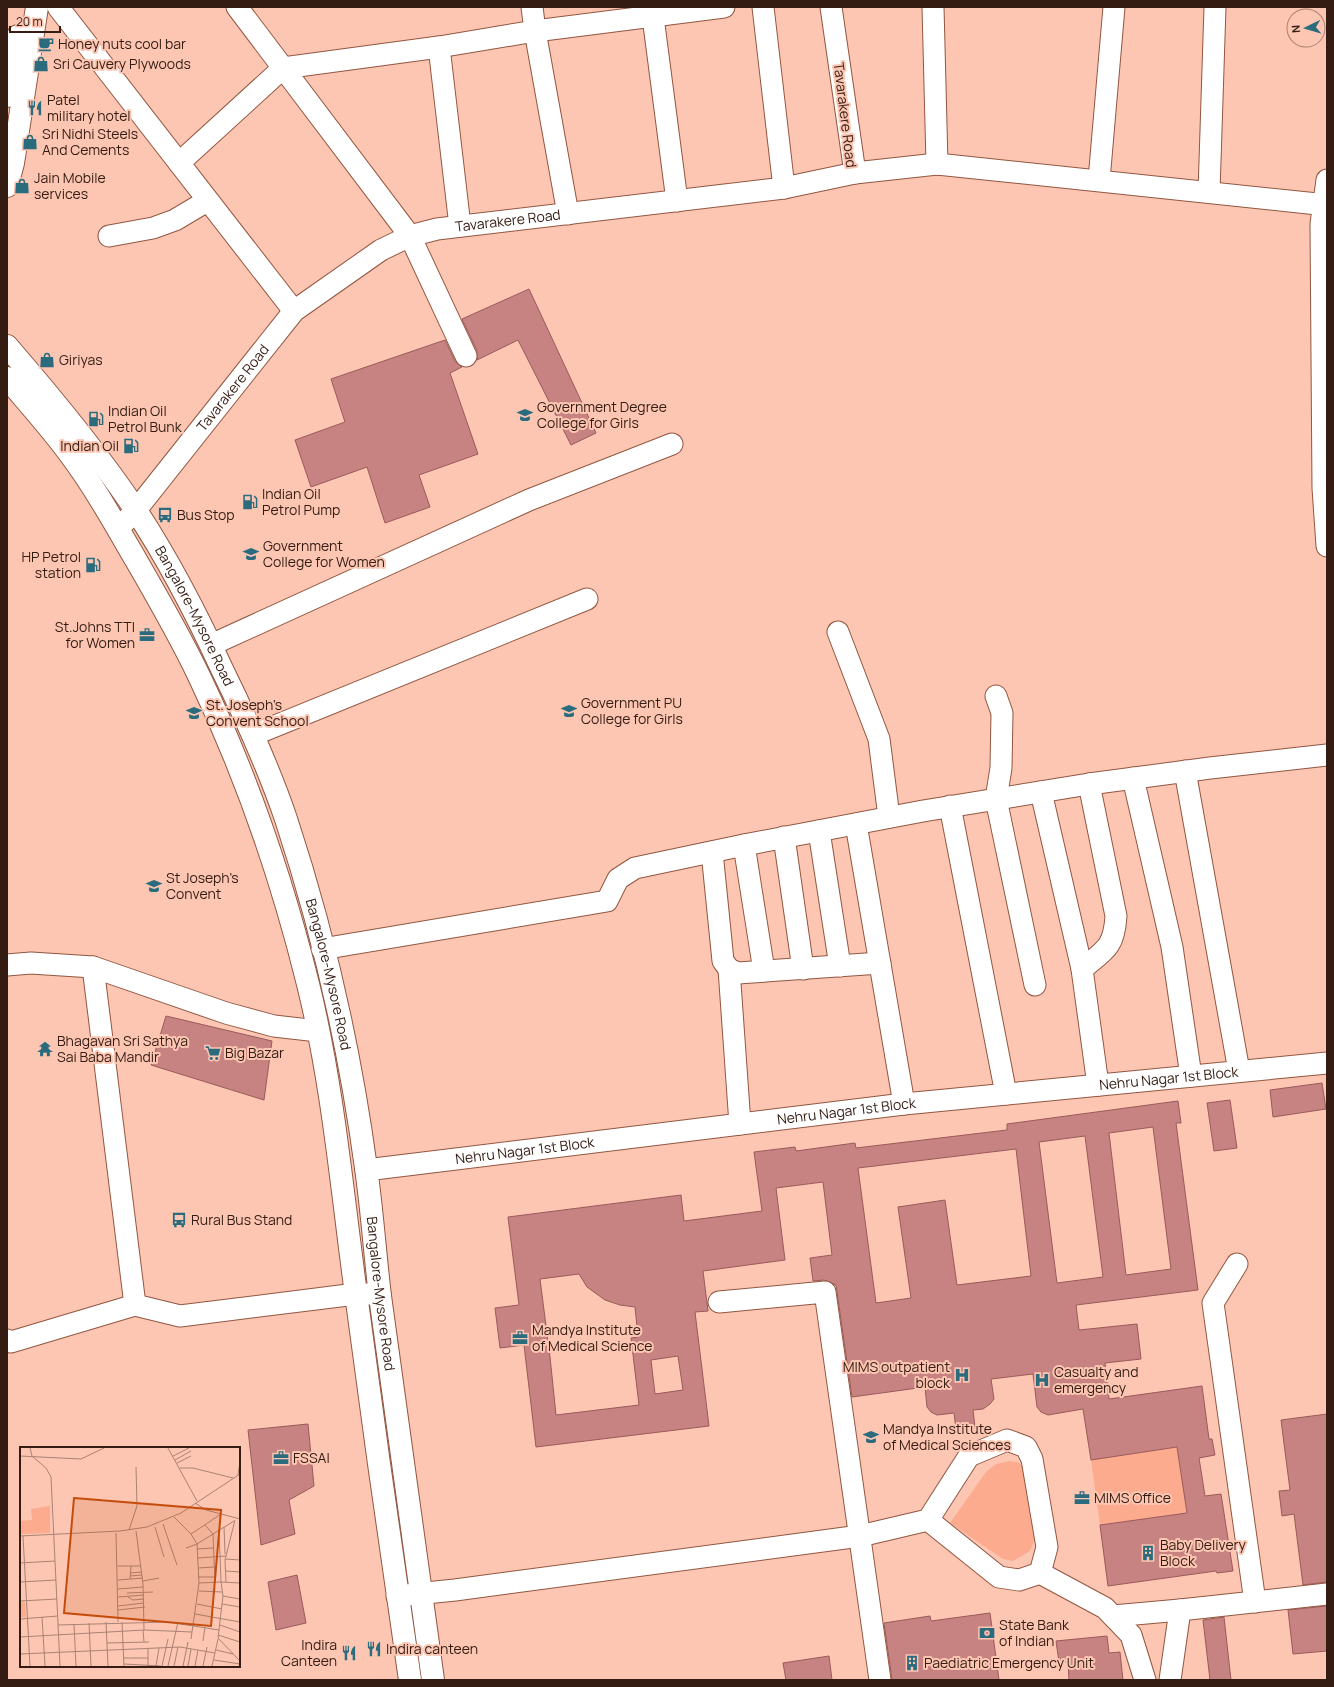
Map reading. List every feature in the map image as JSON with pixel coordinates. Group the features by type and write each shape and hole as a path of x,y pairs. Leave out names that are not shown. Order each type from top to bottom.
{"main road":[{"path":"7,96 23,7"},
{"path":"7,186 13,163 37,7"},
{"name":"Bangalore-Mysore Road","path":"7,346 55,402 136,510 172,572 211,645 253,735 285,818 322,949 341,1027 366,1170 380,1294 433,1680"},
{"name":"Bangalore-Mysore Road","path":"7,378 70,454 118,529 173,623 200,678 229,744 260,822 280,885 308,984 318,1031 334,1130 410,1680"}],"street":[{"path":"58,7 207,201 294,311"},
{"path":"237,7 410,236 466,356"},
{"path":"532,7 568,214"},
{"path":"179,163 283,68 438,47 535,31 724,7"},
{"path":"763,7 784,188"},
{"name":"Tavarakere Road","path":"118,529 136,510 294,311 381,250 410,236 437,229 784,188 855,173 831,7"},
{"path":"933,7 937,164"},
{"path":"1099,180 1114,7"},
{"path":"1209,192 1215,7"},
{"path":"653,17 676,201"},
{"path":"438,47 460,226"},
{"path":"855,173 937,164 1325,205"},
{"path":"1327,180 1325,205 1321,224 1325,379 1323,488 1327,546"},
{"path":"109,236 153,228 174,220 207,201"},
{"path":"211,645 529,500 672,444"},
{"path":"253,735 587,599"},
{"path":"838,632 880,739 889,817"},
{"path":"996,696 1002,713 1001,768 996,799 1035,985"},
{"path":"322,949 607,900 618,880 635,868 784,837 950,806 1089,784 1185,771 1327,755"},
{"path":"1185,771 1239,1071"},
{"path":"1133,778 1172,947 1191,1076"},
{"path":"1082,969 1109,946 1115,932 1116,916 1089,784"},
{"path":"1041,792 1082,969 1098,1085"},
{"path":"950,806 1006,1094"},
{"path":"856,824 904,1104"},
{"path":"819,831 840,966"},
{"path":"784,837 803,968"},
{"path":"744,845 764,971"},
{"path":"712,852 723,961 729,969 738,973 880,963"},
{"path":"7,966 31,962 93,967 226,1013 274,1026 318,1031"},
{"path":"93,967 135,1305"},
{"path":"729,969 740,1124"},
{"name":"Nehru Nagar 1st Block","path":"366,1170 904,1104 1327,1063"},
{"path":"1237,1264 1213,1303 1255,1602"},
{"path":"719,1302 825,1292 880,1680"},
{"path":"7,1340 11,1342 135,1305 180,1316 356,1294 380,1294"},
{"path":"398,1596 463,1589 860,1536 928,1520 968,1456 1007,1440 1026,1447 1032,1459 1047,1547 1040,1573"},
{"path":"928,1520 999,1577 1019,1580 1040,1573 1106,1608 1131,1635 1145,1680"},
{"path":"1113,1616 1327,1594"},
{"path":"1170,1680 1180,1610"}],"shaded area":[{"path":"1177,1447 1187,1513 1100,1525 1091,1460"},
{"path":"1010,1461 1020,1463 1025,1471 1035,1539 1030,1551 1013,1561 1003,1559 950,1523 986,1472 996,1464"}],"building":[{"path":"529,289 596,433 571,445 518,340 477,360 477,351 462,319"},
{"path":"445,340 455,361 462,367 450,373 478,454 419,475 430,507 385,523 367,467 311,487 295,440 345,422 331,379"},
{"name":"Big Bazar","path":"166,1016 272,1041 264,1100 151,1065"},
{"path":"1322,1083 1326,1109 1273,1117 1270,1090"},
{"path":"1230,1100 1237,1148 1214,1151 1207,1103"},
{"path":"1178,1101 1181,1123 1176,1123 1198,1290 1076,1305 1079,1330 1137,1324 1141,1359 1105,1363 1109,1399 1202,1386 1209,1439 1212,1439 1215,1455 1199,1458 1205,1496 1221,1494 1233,1571 1217,1573 1216,1571 1108,1586 1100,1525 1187,1513 1177,1447 1091,1460 1083,1409 1048,1415 1041,1412 1037,1407 1033,1374 991,1379 994,1399 983,1409 973,1410 975,1427 956,1429 954,1413 937,1415 931,1412 927,1407 925,1387 852,1397 836,1285 824,1280 813,1281 810,1258 832,1255 823,1182 776,1188 785,1260 703,1271 708,1311 695,1312 709,1426 536,1447 524,1345 500,1348 495,1308 519,1305 508,1217 681,1195 684,1221 762,1211 754,1152 795,1147 796,1151 855,1143 856,1148 1007,1130 1007,1124","holes":["1153,1127 1171,1269 1126,1275 1109,1133","1085,1136 1103,1277 1057,1283 1039,1142","1016,1149 1031,1276 957,1285 945,1200 898,1207 911,1298 876,1303 858,1168","579,1274 587,1287 605,1300 620,1305 635,1307 638,1337 631,1338 639,1405 556,1415 540,1279","678,1356 683,1390 655,1394 651,1360"]},
{"path":"1327,1414 1327,1582 1303,1585 1294,1514 1282,1516 1279,1491 1290,1490 1281,1420"},
{"name":"FSSAI","path":"308,1424 314,1486 289,1500 295,1534 261,1545 248,1430"},
{"path":"297,1575 306,1623 276,1630 268,1582"},
{"path":"1327,1606 1327,1651 1293,1654 1288,1610"},
{"path":"990,1613 999,1680 892,1680 884,1623 930,1616 931,1621"},
{"path":"1224,1617 1231,1680 1210,1680 1203,1620"},
{"path":"1107,1636 1109,1653 1120,1652 1123,1680 1069,1680 1068,1662 1059,1662 1056,1641"},
{"path":"829,1656 832,1680 786,1680 783,1663"}],"place":[{"name":"Honey nuts cool bar","path":"46,44"},
{"name":"Sri Cauvery Plywoods","path":"41,64"},
{"name":"Patel military hotel","path":"35,108"},
{"name":"Sri Nidhi Steels And Cements","path":"30,142"},
{"name":"Jain Mobile services","path":"22,186"},
{"name":"Giriyas","path":"47,360"},
{"name":"Government Degree College for Girls","path":"525,415"},
{"name":"Indian Oil Petrol Bunk","path":"96,419"},
{"name":"Indian Oil","path":"131,446"},
{"name":"Indian Oil Petrol Pump","path":"250,502"},
{"name":"Bus Stop","path":"165,515"},
{"name":"Government College for Women","path":"251,554"},
{"name":"HP Petrol station","path":"93,565"},
{"name":"St.Johns TTI for Women","path":"147,635"},
{"name":"Government PU College for Girls","path":"569,711"},
{"name":"St. Joseph's Convent School","path":"194,713"},
{"name":"St Joseph's Convent","path":"154,886"},
{"name":"Bhagavan Sri Sathya Sai Baba Mandir","path":"45,1049"},
{"name":"Big Bazar","path":"213,1053"},
{"name":"Rural Bus Stand","path":"179,1220"},
{"name":"Mandya Institute of Medical Science","path":"520,1338"},
{"name":"MIMS outpatient block","path":"962,1375"},
{"name":"Casualty and emergency","path":"1042,1380"},
{"name":"Mandya Institute of Medical Sciences","path":"871,1437"},
{"name":"FSSAI","path":"281,1458"},
{"name":"MIMS Office","path":"1082,1498"},
{"name":"Baby Delivery Block","path":"1148,1553"},
{"name":"State Bank of Indian","path":"987,1633"},
{"name":"Indira canteen","path":"374,1649"},
{"name":"Indira Canteen","path":"349,1653"},
{"name":"Paediatric Emergency Unit","path":"912,1663"}]}
